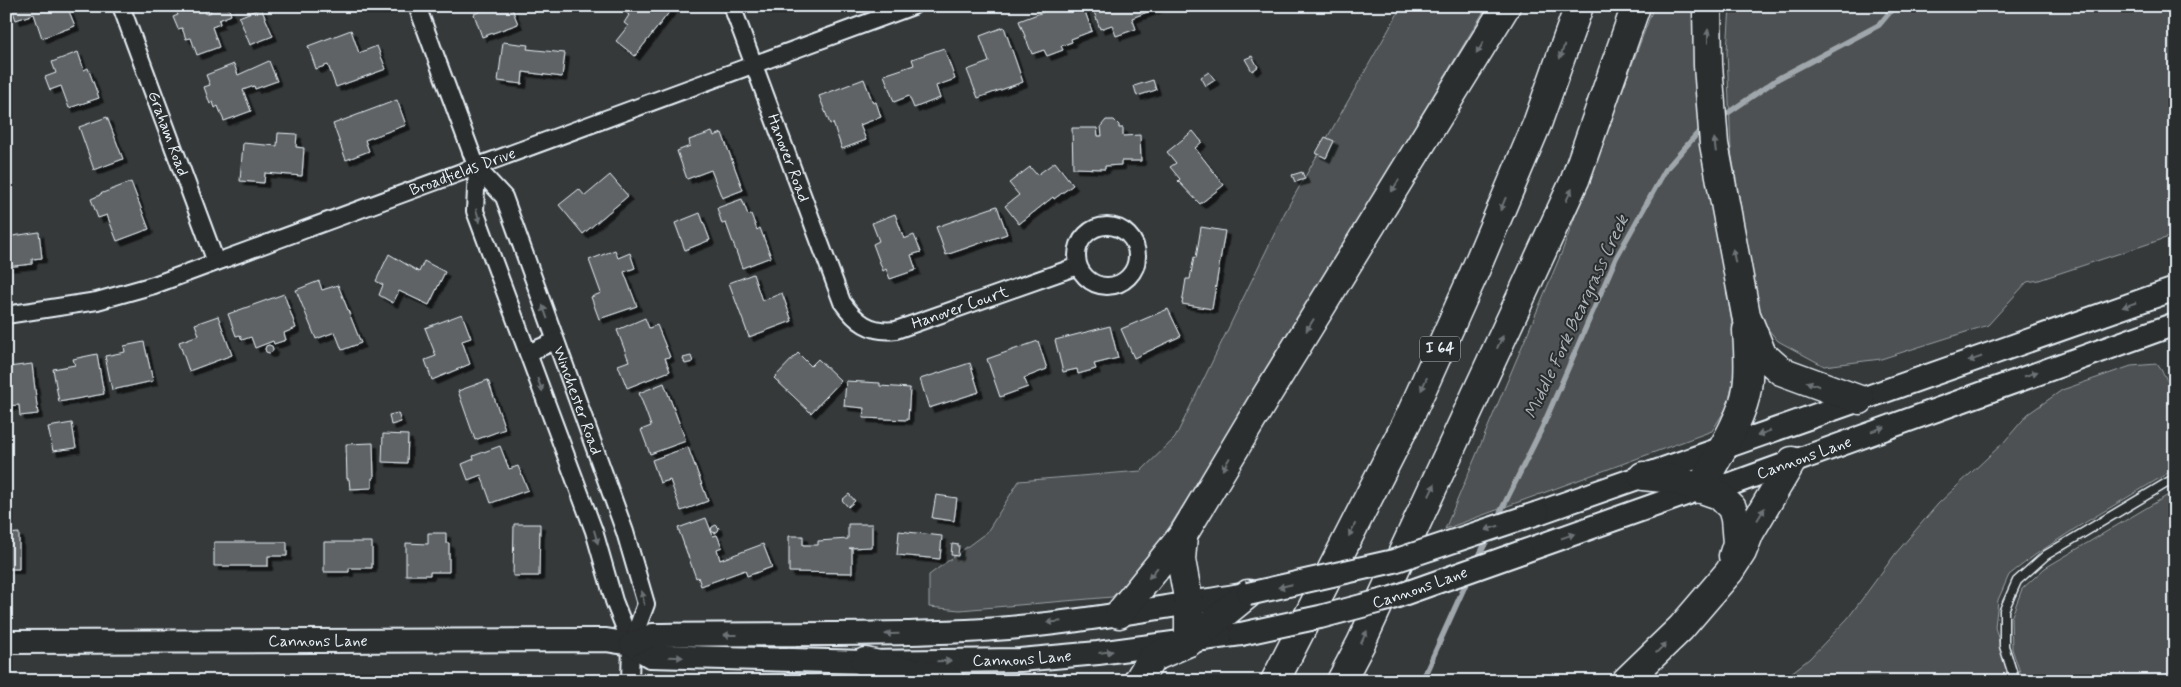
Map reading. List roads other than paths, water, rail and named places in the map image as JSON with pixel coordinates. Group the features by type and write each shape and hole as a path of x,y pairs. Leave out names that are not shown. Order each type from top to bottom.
{"highway":[{"path":"1119,614 1183,535 1506,6"},
{"name":"I 64","path":"1276,681 1410,416 1472,278 1537,124 1578,6"},
{"path":"1341,681 1370,624 1575,180 1636,6"},
{"path":"1700,490 1739,416 1747,389 1749,363 1746,315 1714,144 1708,65 1707,6"},
{"path":"1746,315 1762,354 1781,372 1860,400"},
{"path":"1626,681 1681,628 1729,572 1742,552 1750,532 1792,462"},
{"path":"1643,476 1672,479 1719,495 1732,508 1737,543 1729,572"},
{"path":"1183,535 1180,560 1189,603 1189,642"},
{"path":"1138,681 1152,658 1189,642 1248,594"},
{"path":"862,662 950,681"}],"main road":[{"path":"2168,292 2174,327"},
{"name":"Cannons Lane","path":"631,644 653,635 858,635 969,631 1119,614 1248,594 1394,561 1538,513 2168,292"},
{"name":"Cannons Lane","path":"6,642 606,640 631,644 650,656 862,662 1020,660 1189,642 1241,634 1320,617 1392,598 1700,490 1731,484 2174,327"},
{"path":"858,635 862,662"}],"street":[{"name":"Graham Road","path":"121,6 216,262"},
{"name":"Winchester Road","path":"417,6 477,168 504,197 625,532 646,604 631,644 630,681"},
{"name":"Hanover Road","path":"732,6 823,253 846,309"},
{"name":"Broadfields Drive","path":"6,315 97,301 154,285 477,168 913,6"},
{"name":"Winchester Road","path":"477,168 475,211 576,481 594,531 617,610 631,644"},
{"name":"Hanover Court","path":"846,309 867,327 884,332 896,330 1078,266"},
{"path":"528,353 555,341"},
{"path":"576,481 602,470"}],"lane":[{"path":"2016,681 2004,646 2004,610 2018,581 2046,556 2175,478"}],"waterway":[{"name":"Middle Fork Beargrass Creek","path":"1719,119 1779,78 1879,25 1895,6"},
{"name":"Middle Fork Beargrass Creek","path":"1497,519 1542,428 1616,258 1666,169 1696,135 1705,129"},
{"name":"Middle Fork Beargrass Creek","path":"1476,562 1489,536"},
{"name":"Middle Fork Beargrass Creek","path":"1422,681 1468,579"}]}
